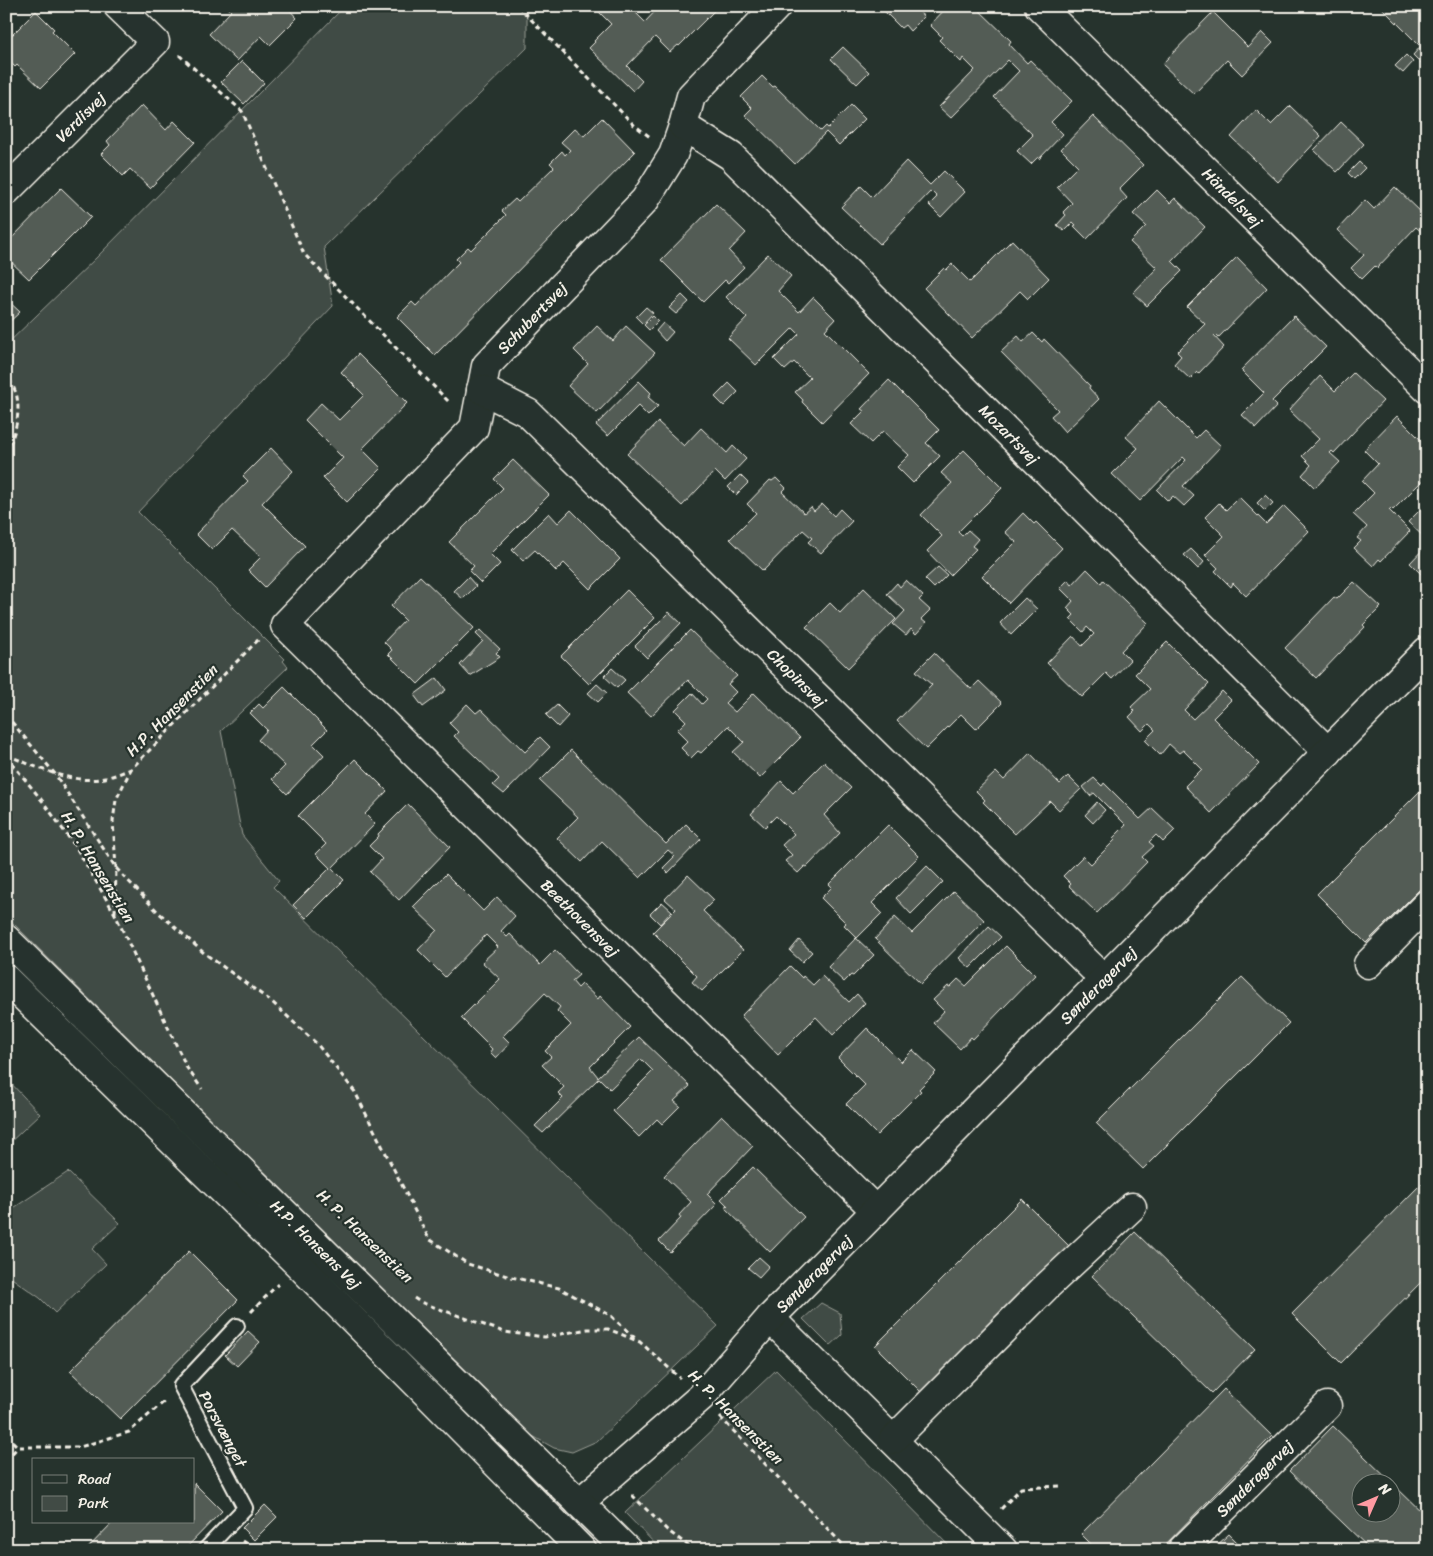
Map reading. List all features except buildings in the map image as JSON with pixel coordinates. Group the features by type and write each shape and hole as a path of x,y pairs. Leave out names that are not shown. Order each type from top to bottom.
{"street":[{"path":"118,6 155,42"},
{"name":"Schubertsvej","path":"474,428 486,366 645,200 673,155 691,96 778,6"},
{"name":"Händelsvej","path":"1039,6 1427,389"},
{"name":"Verdisvej","path":"6,191 155,42"},
{"name":"Mozartsvej","path":"683,126 731,156 1328,752"},
{"name":"Chopinsvej","path":"481,389 528,413 1104,979"},
{"path":"285,625 474,428"},
{"name":"Beethovensvej","path":"285,625 876,1211"},
{"name":"Sønderagervej","path":"557,1524 701,1397 770,1318 1427,651"},
{"path":"1368,964 1427,904"},
{"name":"H.P. Hansens Vej","path":"6,939 626,1550"},
{"name":"H.P. Hansens Vej","path":"6,979 298,1264 582,1550"},
{"path":"893,1440 1044,1288 1132,1207"},
{"name":"Sønderagervej","path":"770,1318 1003,1550"},
{"name":"Sønderagervej","path":"1182,1550 1327,1406"}],"lane":[{"name":"Porsvænget","path":"205,1550 245,1508 182,1386 237,1326"}],"path":[{"path":"518,6 633,124 673,155"},
{"path":"155,42 173,49 242,111 304,254 474,428"},
{"path":"6,371 16,395 17,418 12,440 6,450"},
{"name":"H.P. Hansenstien","path":"6,756 54,774 81,779 104,778 131,770 265,633 285,625"},
{"path":"6,715 54,774 116,868 157,911 204,953 272,1002 317,1044 355,1092 429,1239 468,1264 507,1276 559,1288 610,1315 640,1342"},
{"name":"H. P. Hansenstien","path":"6,756 44,803 77,850 116,914 187,1068 203,1091"},
{"path":"116,914 113,821 116,800 131,770"},
{"path":"237,1326 298,1264"},
{"name":"H. P. Hansenstien","path":"407,1293 420,1302 504,1332 545,1337 588,1329 608,1329 640,1342 701,1397 848,1550"},
{"path":"6,1435 18,1447 80,1447 129,1432 182,1386"},
{"path":"6,1460 18,1447"},
{"path":"612,1476 667,1530 694,1550"},
{"path":"983,1529 1021,1488 1062,1486"}],"green space":[{"path":"345,6 527,6 527,48 324,247 333,306 138,512 285,659 283,661 288,667 221,731 242,835 279,881 273,887 718,1326 597,1441 572,1452 554,1448 522,1430 6,916 6,345 96,258"},
{"path":"6,1078 40,1114 6,1146"},
{"path":"68,1172 120,1223 92,1249 106,1264 55,1313 40,1298 6,1274 6,1213"},
{"path":"821,1303 840,1313 842,1335 830,1346 803,1319"},
{"path":"776,1370 953,1550 661,1550 625,1513"}]}
